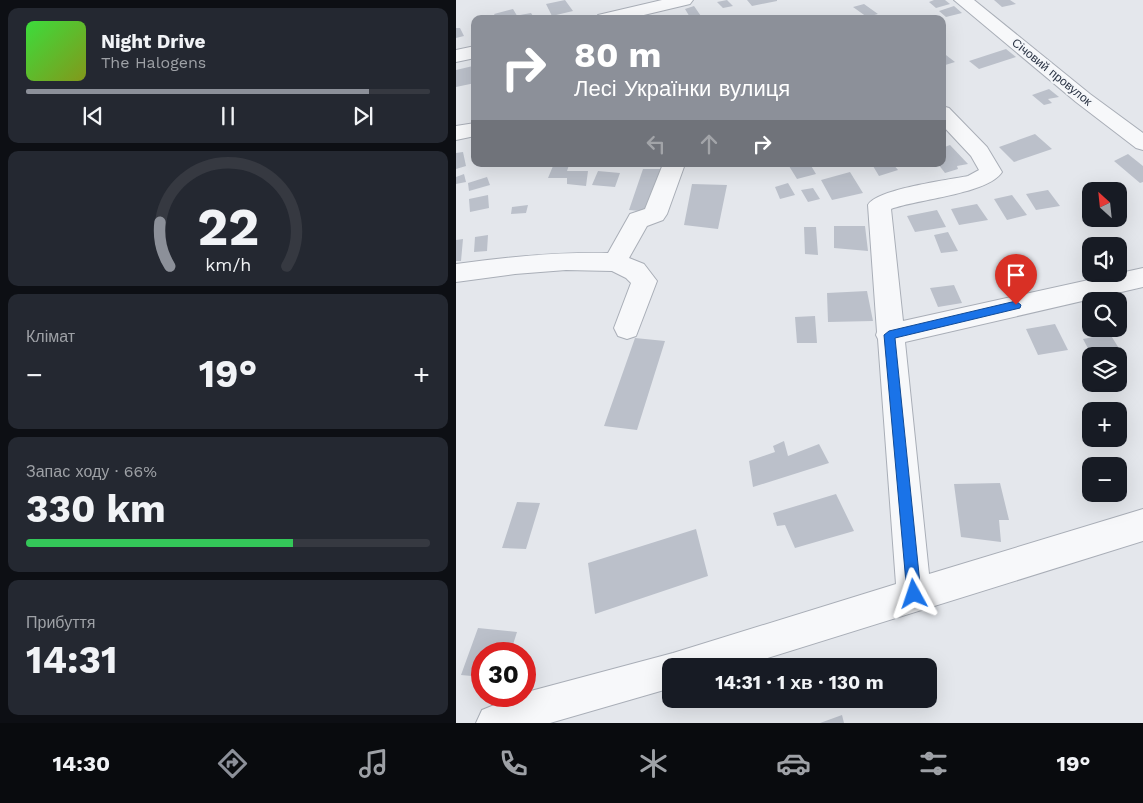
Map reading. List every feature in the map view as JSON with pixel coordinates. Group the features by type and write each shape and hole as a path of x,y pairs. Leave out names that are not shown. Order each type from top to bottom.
{"street":[{"name":"Січовий провулок","path":"963,0 1083,98 1143,143"},
{"path":"621,15 678,2 680,15"},
{"path":"456,56 471,53"},
{"path":"914,594 889,335 879,205 902,197 974,182 991,172 979,152 946,116"},
{"path":"456,133 471,129"},
{"path":"615,262 638,220 655,214 673,167"},
{"path":"456,273 515,265 566,261 615,262 635,271 644,281 627,328"},
{"path":"889,335 1143,277"},
{"path":"715,658 914,594 1143,525"},
{"path":"494,723 527,711 662,673"}],"building":[{"path":"565,0 573,11 552,15 546,4"},
{"path":"727,0 733,6 723,8 717,2"},
{"path":"747,0 777,0 777,1 752,6"},
{"path":"945,0 950,4 936,8 929,2"},
{"path":"994,0 1010,0 1016,4 1002,7"},
{"path":"864,4 878,14 864,15 853,7"},
{"path":"694,6 700,15 689,15 685,9"},
{"path":"954,6 962,13 946,17 946,15 939,11"},
{"path":"513,9 517,15 495,15"},
{"path":"456,28 460,28 464,36 456,38"},
{"path":"1006,49 1016,57 979,69 969,61"},
{"path":"946,55 955,62 946,65"},
{"path":"471,66 471,84 456,87 456,70"},
{"path":"1049,89 1059,97 1048,99 1052,103 1044,105 1032,95"},
{"path":"1035,134 1052,149 1014,162 999,147"},
{"path":"950,145 968,164 957,166 958,169 945,173 940,167 946,167 946,146"},
{"path":"463,152 466,166 456,169 456,153"},
{"path":"1128,154 1143,166 1143,182 1140,183 1114,161"},
{"path":"553,167 568,167 567,171 588,171 586,186 567,184 567,178 548,178"},
{"path":"790,167 812,167 816,174 797,179"},
{"path":"874,167 896,167 898,170 879,176"},
{"path":"643,169 668,169 652,212 629,210"},
{"path":"598,171 620,173 615,187 592,185"},
{"path":"850,172 863,193 832,200 821,180"},
{"path":"464,174 466,182 456,184 456,177"},
{"path":"487,177 490,185 469,191 468,183"},
{"path":"788,183 795,195 780,199 775,187"},
{"path":"692,184 727,185 718,229 684,225"},
{"path":"813,188 820,199 808,202 801,190"},
{"path":"1048,190 1060,206 1036,210 1026,194"},
{"path":"488,195 489,208 470,212 469,199"},
{"path":"1012,195 1027,215 1007,220 994,199"},
{"path":"977,204 988,220 959,225 951,209"},
{"path":"528,205 526,213 511,214 512,207"},
{"path":"937,210 946,227 915,232 907,216"},
{"path":"834,226 865,226 868,251 834,248"},
{"path":"804,227 816,227 818,255 805,254"},
{"path":"948,232 958,251 941,253 934,235"},
{"path":"488,235 487,251 474,252 475,237"},
{"path":"463,239 461,261 456,261 456,240"},
{"path":"1020,258 1032,279 1012,282 999,262"},
{"path":"954,285 962,303 938,307 930,288"},
{"path":"867,291 873,321 828,322 827,293"},
{"path":"815,316 817,343 797,343 795,317"},
{"path":"1055,324 1068,350 1038,355 1026,329"},
{"path":"1112,337 1118,347 1087,347 1083,339"},
{"path":"635,338 665,341 637,430 604,426"},
{"path":"784,441 788,456 819,444 829,463 753,487 749,461 775,452 773,446"},
{"path":"1000,483 1009,520 999,520 1001,542 961,537 954,484"},
{"path":"836,494 854,531 795,548 785,525 777,526 773,513"},
{"path":"517,502 540,503 526,549 502,548"},
{"path":"696,529 708,576 595,614 588,563"},
{"path":"478,628 517,632 514,642 473,642"},
{"path":"471,647 471,676 461,675"},
{"path":"842,715 844,723 820,723"}],"route":[{"path":"914,594 889,335 1016,305"}]}
